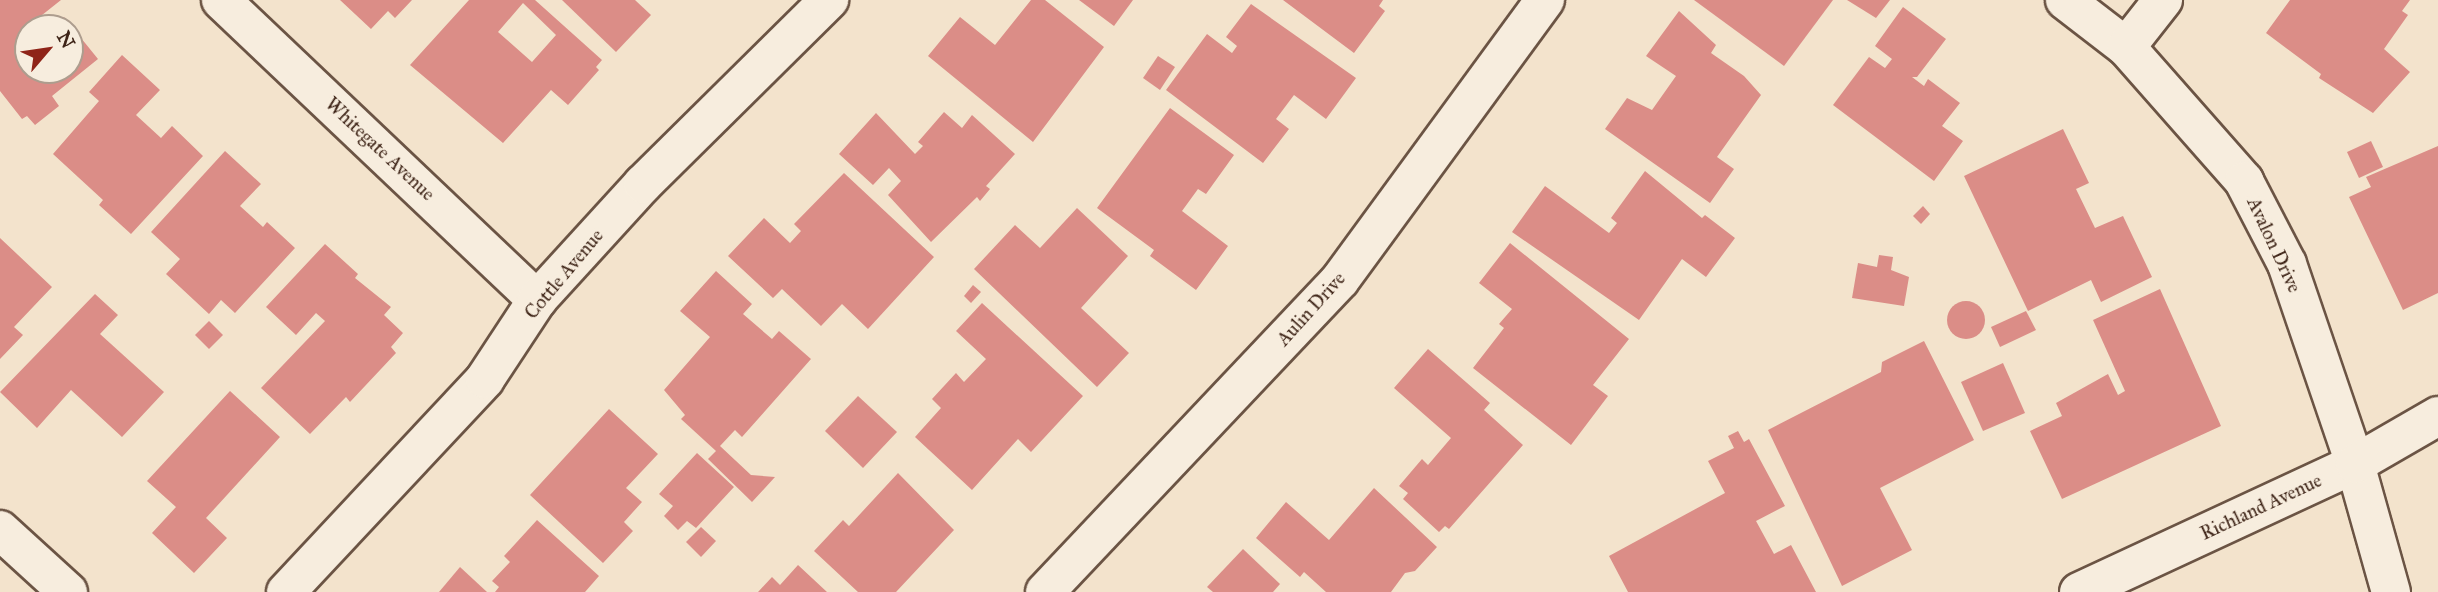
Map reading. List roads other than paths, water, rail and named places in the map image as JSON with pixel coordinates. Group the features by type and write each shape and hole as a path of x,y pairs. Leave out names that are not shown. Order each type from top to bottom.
{"street":[{"name":"Whitegate Avenue","path":"221,0 537,300"},
{"name":"Cottle Avenue","path":"286,592 485,379 537,300 643,184 830,0"},
{"name":"Aulin Drive","path":"1045,592 1340,280 1545,0"},
{"name":"Avalon Drive","path":"2065,0 2126,47 2244,181 2287,264 2355,464 2391,592"},
{"path":"2126,47 2163,0"},
{"name":"Richland Avenue","path":"2079,592 2355,464 2438,416"},
{"path":"0,530 68,592"}]}
